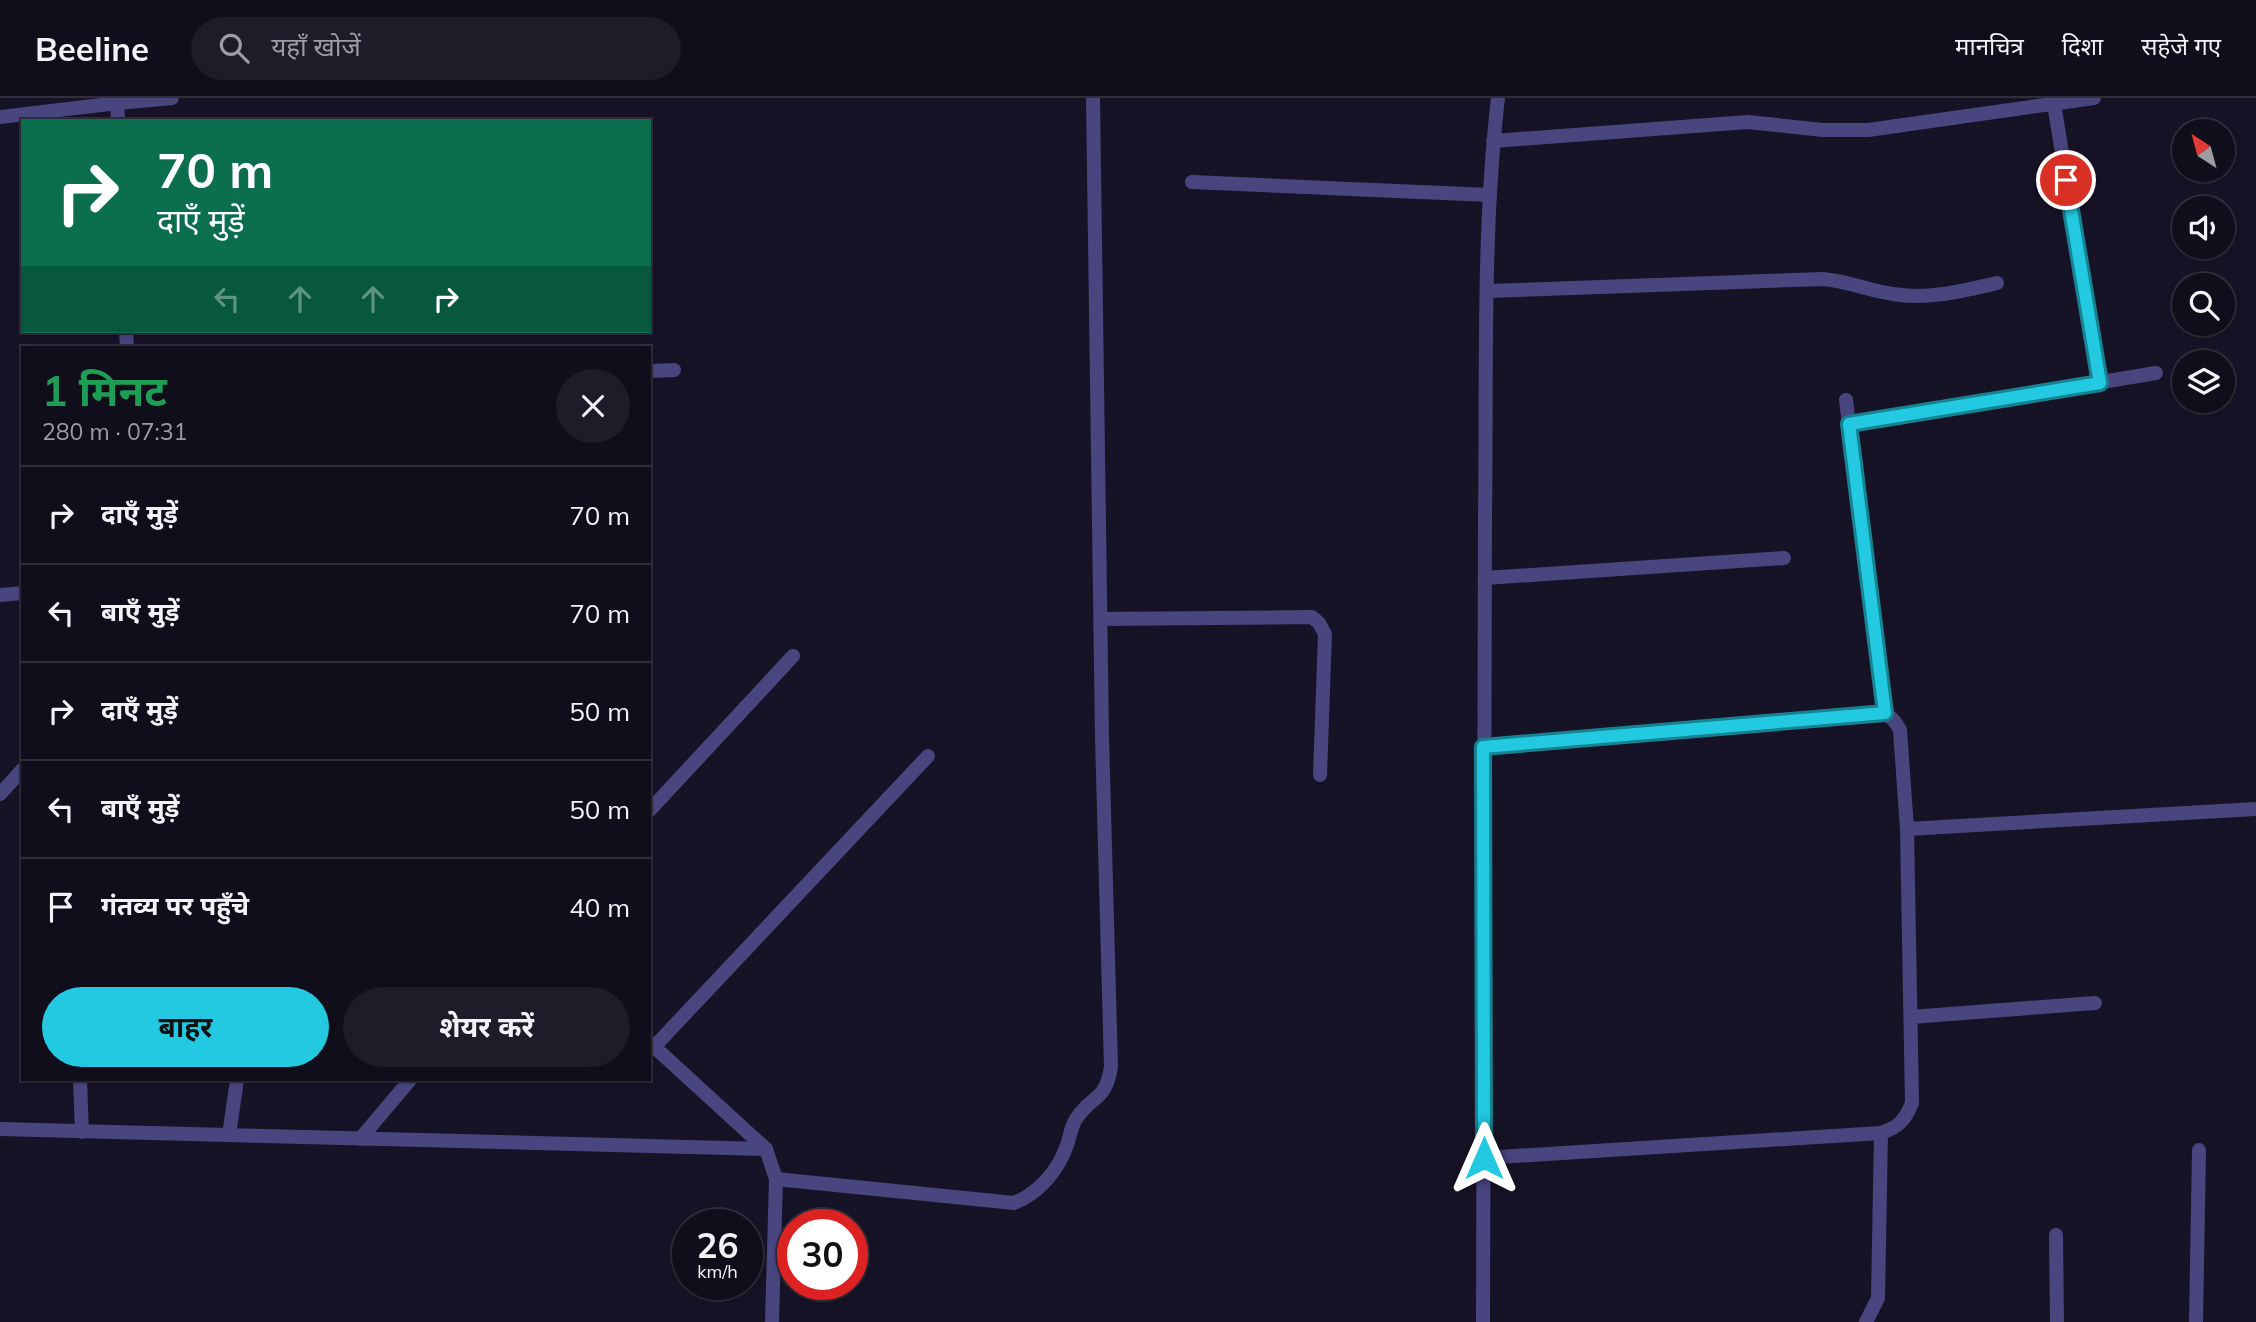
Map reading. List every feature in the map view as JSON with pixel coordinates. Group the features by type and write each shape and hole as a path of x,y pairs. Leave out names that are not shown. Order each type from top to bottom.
{"street":[{"path":"0,117 117,101 172,98"},
{"path":"776,1179 1014,1203 1027,1198 1048,1178 1062,1157 1078,1116 1088,1105 1101,1097 1109,1082 1111,1067 1100,619 1093,98"},
{"path":"1483,1322 1483,747 1489,195 1498,98"},
{"path":"1493,141 1748,122 1823,130 1868,130 2094,98"},
{"path":"117,101 118,119"},
{"path":"2054,104 2100,383"},
{"path":"1192,182 1489,195"},
{"path":"1488,291 1823,279 1844,281 1889,294 1913,297 1945,294 1997,283"},
{"path":"651,371 674,370"},
{"path":"1849,424 2157,373"},
{"path":"1846,400 1885,713"},
{"path":"1485,578 1784,558"},
{"path":"0,595 21,593"},
{"path":"1100,619 1312,617 1319,622 1325,634 1320,775"},
{"path":"651,809 793,656"},
{"path":"1483,747 1885,713 1894,719 1900,730 1907,829 1912,1103 1898,1127 1881,1133 1484,1158"},
{"path":"772,1322 776,1179 766,1149 652,1045 928,756"},
{"path":"0,794 21,771"},
{"path":"1907,829 2256,808"},
{"path":"1911,1017 2095,1003"},
{"path":"80,1081 82,1132"},
{"path":"229,1135 237,1081"},
{"path":"360,1139 409,1081"},
{"path":"0,1129 766,1149"},
{"path":"1866,1322 1878,1298 1881,1133"},
{"path":"2196,1322 2199,1150"},
{"path":"2056,1235 2057,1322"}],"route":[{"path":"1484,1158 1483,747 1885,713 1849,424 2100,383 2066,180"}]}
